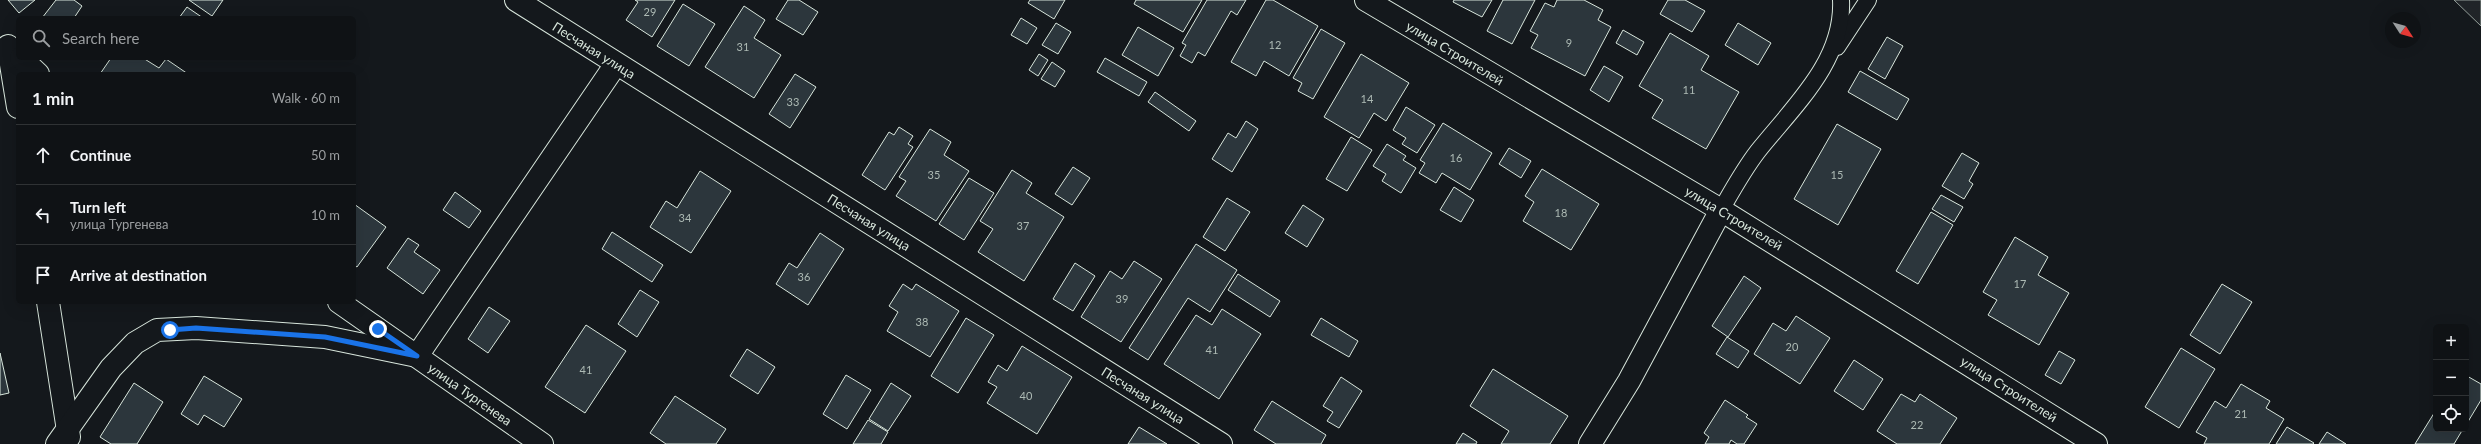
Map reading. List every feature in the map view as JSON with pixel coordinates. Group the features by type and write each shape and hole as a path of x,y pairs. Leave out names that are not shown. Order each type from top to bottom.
{"street":[{"name":"Песчаная улица","path":"516,0 1221,444"},
{"name":"улица Строителей","path":"1366,0 1721,210 2096,444"},
{"path":"12,49 16,88"},
{"path":"23,60 36,72"},
{"path":"65,439 111,368 135,343 157,330 196,328 325,337 417,356 616,64"},
{"path":"1590,444 1629,381 1721,210"},
{"path":"48,304 65,439"},
{"name":"улица Тургенева","path":"342,304 542,444"}],"lane":[{"path":"1824,66 1842,12 1841,0"},
{"path":"1721,210 1745,169 1805,94 1868,0"}],"shaded area":[{"path":"2454,0 2481,0 2481,26"}],"building":[{"path":"8,0 35,0 19,13"},
{"path":"56,0 74,0 82,6 75,16 44,16"},
{"path":"189,0 223,0 212,16"},
{"path":"635,0 675,0 652,37 626,20 638,2"},
{"path":"788,0 799,0 818,12 803,35 776,19"},
{"path":"1030,0 1065,0 1054,19 1028,3"},
{"path":"1136,0 1202,0 1183,32 1134,4"},
{"path":"1207,0 1246,0 1237,15 1231,11 1205,56 1198,52 1192,63 1180,56 1186,45 1182,43"},
{"path":"1266,0 1273,0 1318,26 1289,76 1264,61 1256,76 1231,62"},
{"path":"1454,0 1492,0 1482,17 1453,2"},
{"path":"1503,0 1535,0 1512,44 1487,31"},
{"path":"1557,0 1584,0 1603,10 1598,20 1611,27 1585,76 1531,48 1538,35 1530,31 1545,3 1554,7"},
{"path":"1668,0 1685,0 1705,11 1692,32 1660,14"},
{"path":"683,4 715,24 689,66 657,46"},
{"path":"744,6 765,20 754,38 781,55 754,98 705,67"},
{"path":"187,7 200,16 180,16"},
{"path":"1021,18 1037,28 1027,44 1011,35"},
{"path":"1056,23 1071,32 1058,54 1042,45"},
{"path":"1738,23 1771,43 1758,65 1725,45"},
{"path":"1138,27 1174,48 1158,76 1122,55"},
{"path":"1321,29 1345,43 1313,99 1298,91 1302,83 1293,78"},
{"path":"1623,30 1644,42 1637,55 1616,43"},
{"path":"1670,33 1709,56 1701,70 1739,92 1706,149 1652,118 1663,100 1639,86"},
{"path":"1887,37 1903,46 1885,79 1868,69"},
{"path":"1039,54 1048,60 1038,76 1029,70"},
{"path":"1361,54 1409,83 1386,121 1374,113 1359,138 1324,117"},
{"path":"1105,58 1147,82 1139,96 1097,72"},
{"path":"110,60 146,60 159,68 165,60 167,60 185,72 101,72"},
{"path":"1052,62 1065,71 1055,87 1041,79"},
{"path":"1604,66 1623,77 1609,102 1590,90"},
{"path":"1860,71 1909,99 1897,120 1848,92"},
{"path":"795,74 816,87 790,128 769,114"},
{"path":"1155,92 1196,121 1189,131 1148,102"},
{"path":"1406,107 1435,125 1417,153 1402,144 1406,138 1393,130"},
{"path":"1246,121 1258,129 1232,172 1212,159 1228,133 1236,138"},
{"path":"1443,123 1492,153 1470,190 1442,173 1436,183 1419,173 1425,163 1420,160"},
{"path":"1837,124 1881,149 1838,225 1794,199"},
{"path":"899,127 913,136 908,144 913,147 885,190 862,175 889,132 894,135"},
{"path":"930,129 951,142 944,155 969,171 936,221 896,196 906,181 899,177"},
{"path":"1351,137 1372,150 1347,191 1326,179"},
{"path":"1387,144 1406,156 1403,160 1416,168 1401,193 1382,181 1386,174 1373,166"},
{"path":"1509,148 1531,161 1521,178 1499,164"},
{"path":"1962,153 1979,163 1969,181 1973,184 1964,199 1942,186"},
{"path":"1073,167 1090,178 1072,205 1055,194"},
{"path":"1542,169 1599,204 1571,250 1523,221 1534,202 1525,196"},
{"path":"1012,170 1032,183 1026,193 1064,217 1024,281 978,252 993,229 980,221"},
{"path":"700,171 731,191 691,253 650,227 666,201 677,208"},
{"path":"969,178 994,193 964,240 939,224"},
{"path":"1454,187 1474,200 1461,222 1440,210"},
{"path":"455,192 481,211 469,228 443,210"},
{"path":"1941,195 1963,207 1954,222 1932,209"},
{"path":"1227,198 1250,212 1225,251 1203,237"},
{"path":"356,205 386,227 356,266"},
{"path":"1303,205 1324,219 1307,247 1285,233"},
{"path":"1931,212 1953,225 1918,284 1896,271"},
{"path":"612,232 663,265 652,282 602,249"},
{"path":"820,233 844,249 808,305 776,284 789,263 797,268"},
{"path":"2015,237 2048,257 2038,275 2069,293 2039,345 1988,315 1997,300 1983,292"},
{"path":"408,238 419,245 414,252 440,270 423,294 387,268"},
{"path":"1196,244 1237,270 1210,312 1188,298 1148,360 1129,348"},
{"path":"1134,261 1162,279 1121,342 1081,317 1110,271 1122,279"},
{"path":"1075,263 1095,276 1073,311 1053,299"},
{"path":"1238,274 1280,301 1270,317 1228,290"},
{"path":"1744,276 1761,288 1728,337 1712,326"},
{"path":"903,284 912,290 916,284 959,311 930,357 887,331 898,312 889,306"},
{"path":"2222,284 2252,302 2220,354 2190,335"},
{"path":"640,290 659,302 637,337 618,324"},
{"path":"489,307 510,321 488,353 468,339"},
{"path":"1222,309 1261,334 1219,399 1164,364 1196,315 1212,325"},
{"path":"1796,316 1830,338 1800,384 1754,354 1773,323 1786,331"},
{"path":"966,318 994,335 958,393 931,376"},
{"path":"1321,318 1358,341 1349,357 1311,335"},
{"path":"586,325 626,351 585,413 545,387"},
{"path":"1727,337 1749,351 1738,368 1716,354"},
{"path":"1022,346 1072,377 1037,434 987,403 997,387 988,382 998,365 1007,371"},
{"path":"2181,348 2215,369 2179,428 2145,407"},
{"path":"747,349 775,367 758,394 730,376"},
{"path":"2059,351 2075,360 2061,384 2045,375"},
{"path":"0,353 9,393 0,395"},
{"path":"1854,360 1883,379 1863,410 1834,391"},
{"path":"1493,369 1568,416 1550,444 1501,444 1509,431 1470,406"},
{"path":"846,375 871,390 847,429 823,414"},
{"path":"204,376 242,399 224,427 204,415 198,425 181,414"},
{"path":"1341,377 1362,391 1339,428 1327,421 1333,412 1323,406"},
{"path":"2469,377 2481,384 2481,400 2469,420"},
{"path":"134,383 163,402 137,444 111,444 100,437"},
{"path":"891,383 911,396 888,431 869,419"},
{"path":"2241,384 2270,401 2266,408 2284,419 2269,444 2204,444 2207,438 2196,432 2215,401 2226,408"},
{"path":"1901,394 1915,402 1920,394 1957,418 1940,444 1897,444 1877,431"},
{"path":"675,396 726,429 716,444 666,444 650,433"},
{"path":"1725,400 1748,415 1746,417 1757,424 1744,444 1737,444 1731,440 1729,444 1705,444 1709,437 1704,433"},
{"path":"1272,401 1326,435 1321,444 1276,444 1254,430"},
{"path":"2433,415 2433,432 2461,432 2454,444 2415,444"},
{"path":"868,420 888,432 881,444 853,444"},
{"path":"1139,427 1167,444 1128,444"},
{"path":"2287,427 2314,443 2276,444"},
{"path":"2327,432 2346,444 2319,444"},
{"path":"1463,433 1477,442 1476,444 1456,444"}],"route":[{"path":"170,330 196,328 325,337 417,356 378,329"}]}
